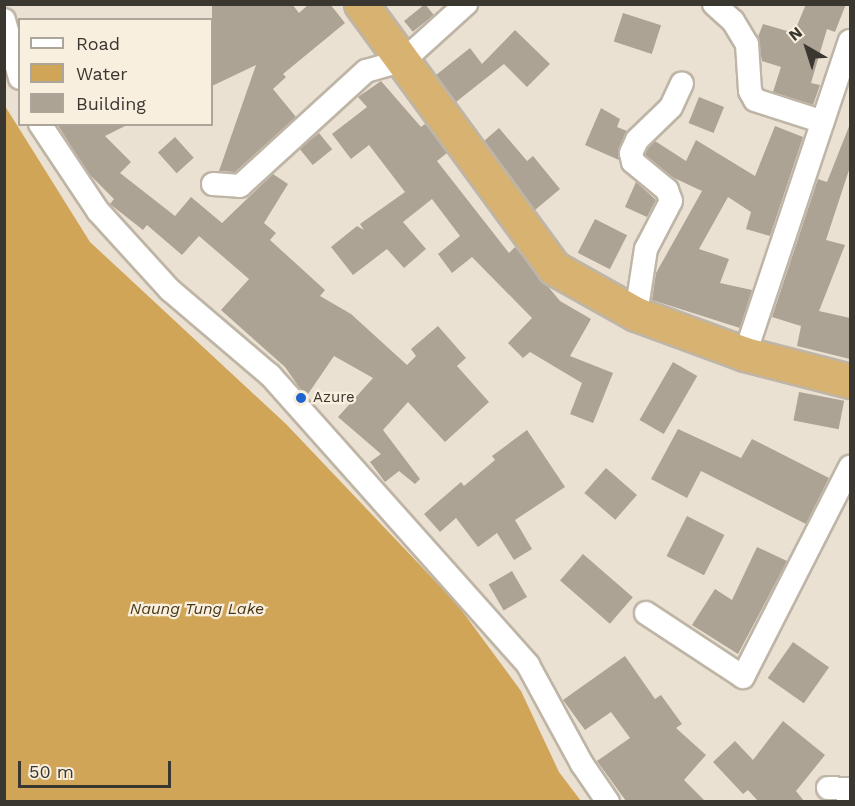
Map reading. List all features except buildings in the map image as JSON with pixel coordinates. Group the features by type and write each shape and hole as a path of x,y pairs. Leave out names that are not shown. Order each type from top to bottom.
{"highway":[{"path":"361,4 554,268 636,314 745,354 850,381"}],"street":[{"path":"213,184 240,186 366,71 404,60 466,4"},
{"path":"714,4 733,21 747,44 750,91 755,100 823,122"},
{"path":"4,20 18,71"},
{"path":"745,354 823,122 846,69 850,41"},
{"path":"636,314 646,249 671,201 667,190 633,162 632,153 637,140 671,107 682,83"},
{"path":"41,126 98,211 170,290 270,375 513,647 609,801"},
{"path":"646,613 743,677 850,467"},
{"path":"828,788 850,789"}],"water":[{"name":"Naung Tung Lake","path":"5,106 90,242 286,424 457,604 521,691 559,772 581,801 5,801"}],"place":[{"name":"Azure","path":"301,398"}]}
